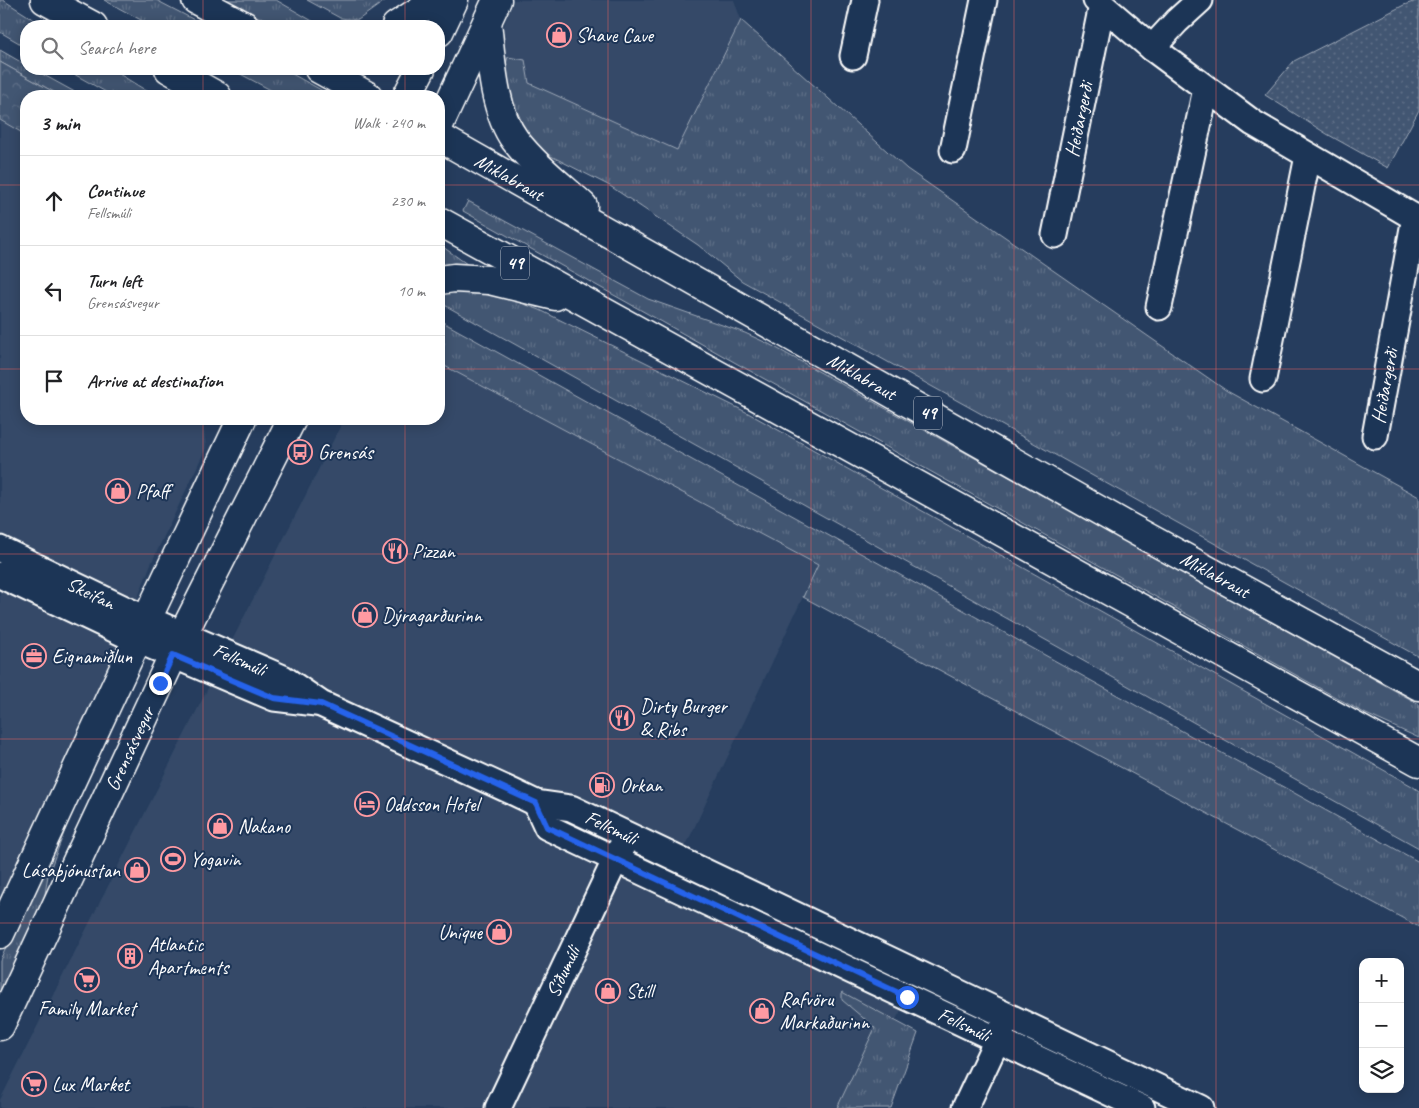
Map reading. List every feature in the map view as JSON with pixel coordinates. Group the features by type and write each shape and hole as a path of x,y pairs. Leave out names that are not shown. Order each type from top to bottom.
{"main road":[{"path":"45,0 82,20"},
{"path":"196,0 236,20"},
{"path":"405,20 431,0"},
{"path":"445,20 454,0"},
{"path":"445,111 492,11"},
{"path":"492,11 496,92 503,118 514,138 534,160 620,239"},
{"path":"166,75 185,90"},
{"path":"180,75 206,90"},
{"path":"330,75 357,90"},
{"path":"410,90 418,75"},
{"name":"Miklabraut","path":"445,140 1125,525 1419,686"},
{"name":"49","path":"445,223 1419,762"},
{"path":"445,279 490,280 592,306"},
{"name":"Grensásvegur","path":"0,934 239,425"},
{"name":"Grensásvegur","path":"0,1026 178,645 289,425"}],"street":[{"path":"853,56 865,0"},
{"path":"953,150 984,0"},
{"path":"1152,48 1200,0"},
{"name":"Heiðargerði","path":"1055,235 1099,3 1152,48 1253,123 1417,218 1375,436"},
{"path":"1159,307 1206,89"},
{"path":"1263,379 1308,156"},
{"name":"Skeifan","path":"0,549 142,629"},
{"name":"Skeifan","path":"0,575 142,629 178,645"},
{"name":"Fellsmúli","path":"178,645 274,698 321,704 536,803 571,808 1201,1108"},
{"name":"Fellsmúli","path":"536,803 547,827 1142,1108"},
{"name":"Síðumúli","path":"498,1108 627,835"},
{"name":"Fellsmúli","path":"965,1108 1008,1016"}],"shaded area":[{"path":"514,0 734,0 741,20 677,150 529,83 525,60 508,57 499,37"},
{"path":"0,97 20,109 20,425 204,425 206,448 150,566 85,735 0,908"},
{"path":"445,366 818,565 672,875 914,988 845,1108 0,1108 0,1100 341,425 445,425"}],"green space":[{"path":"0,0 3,0 35,20 20,20 20,44 0,32"},
{"path":"104,0 156,0 194,20 141,20"},
{"path":"225,0 276,0 311,20 269,20 252,15"},
{"path":"307,0 386,0 358,20 340,18"},
{"path":"1419,0 1419,110 1388,168 1327,134 1265,95 1294,61 1404,5"},
{"path":"741,20 907,169 1227,391 1419,497 1419,657 742,281 698,245 610,186 547,154 516,127 505,67 508,57 525,60 529,83 677,150"},
{"path":"0,50 20,62 20,73 0,62"},
{"path":"0,62 20,73 20,75 50,90 20,90 20,132 0,120"},
{"path":"23,75 44,75 71,90 50,90"},
{"path":"76,75 121,75 145,90 102,90"},
{"path":"242,75 294,75 321,90 271,90"},
{"path":"468,201 648,299 745,333 769,344 1419,704 1419,738 1366,714 463,211"},
{"path":"445,248 474,269 445,270"},
{"path":"465,289 500,295 540,310 748,413 1412,786 1419,791 1419,848 445,305 445,290"},
{"path":"445,323 1419,862 1419,927 803,597 818,565 445,366"},
{"path":"97,746 48,875 45,894 36,925 0,1000 0,960"},
{"path":"842,992 918,1033 891,1108 837,1108 875,1028 842,1000"}],"place":[{"name":"Shave Cave","path":"559,35"},
{"name":"Grensás","path":"300,452"},
{"name":"Pfaff","path":"118,491"},
{"name":"Pizzan","path":"395,551"},
{"name":"Dýragarðurinn","path":"365,615"},
{"name":"Eignamiðlun","path":"34,656"},
{"name":"Dirty Burger & Ribs","path":"622,718"},
{"name":"Orkan","path":"602,785"},
{"name":"Oddsson Hotel","path":"367,804"},
{"name":"Nakano","path":"220,826"},
{"name":"Yogavin","path":"173,859"},
{"name":"Lásaþjónustan","path":"137,870"},
{"name":"Unique","path":"499,932"},
{"name":"Atlantic Apartments","path":"130,956"},
{"name":"Family Market","path":"87,980"},
{"name":"Stíll","path":"608,991"},
{"name":"Rafvöru Markaðurinn","path":"762,1011"},
{"name":"Lux Market","path":"34,1084"}],"route":[{"path":"160,683 173,655 274,698 321,704 536,803 547,827 907,997"}]}
